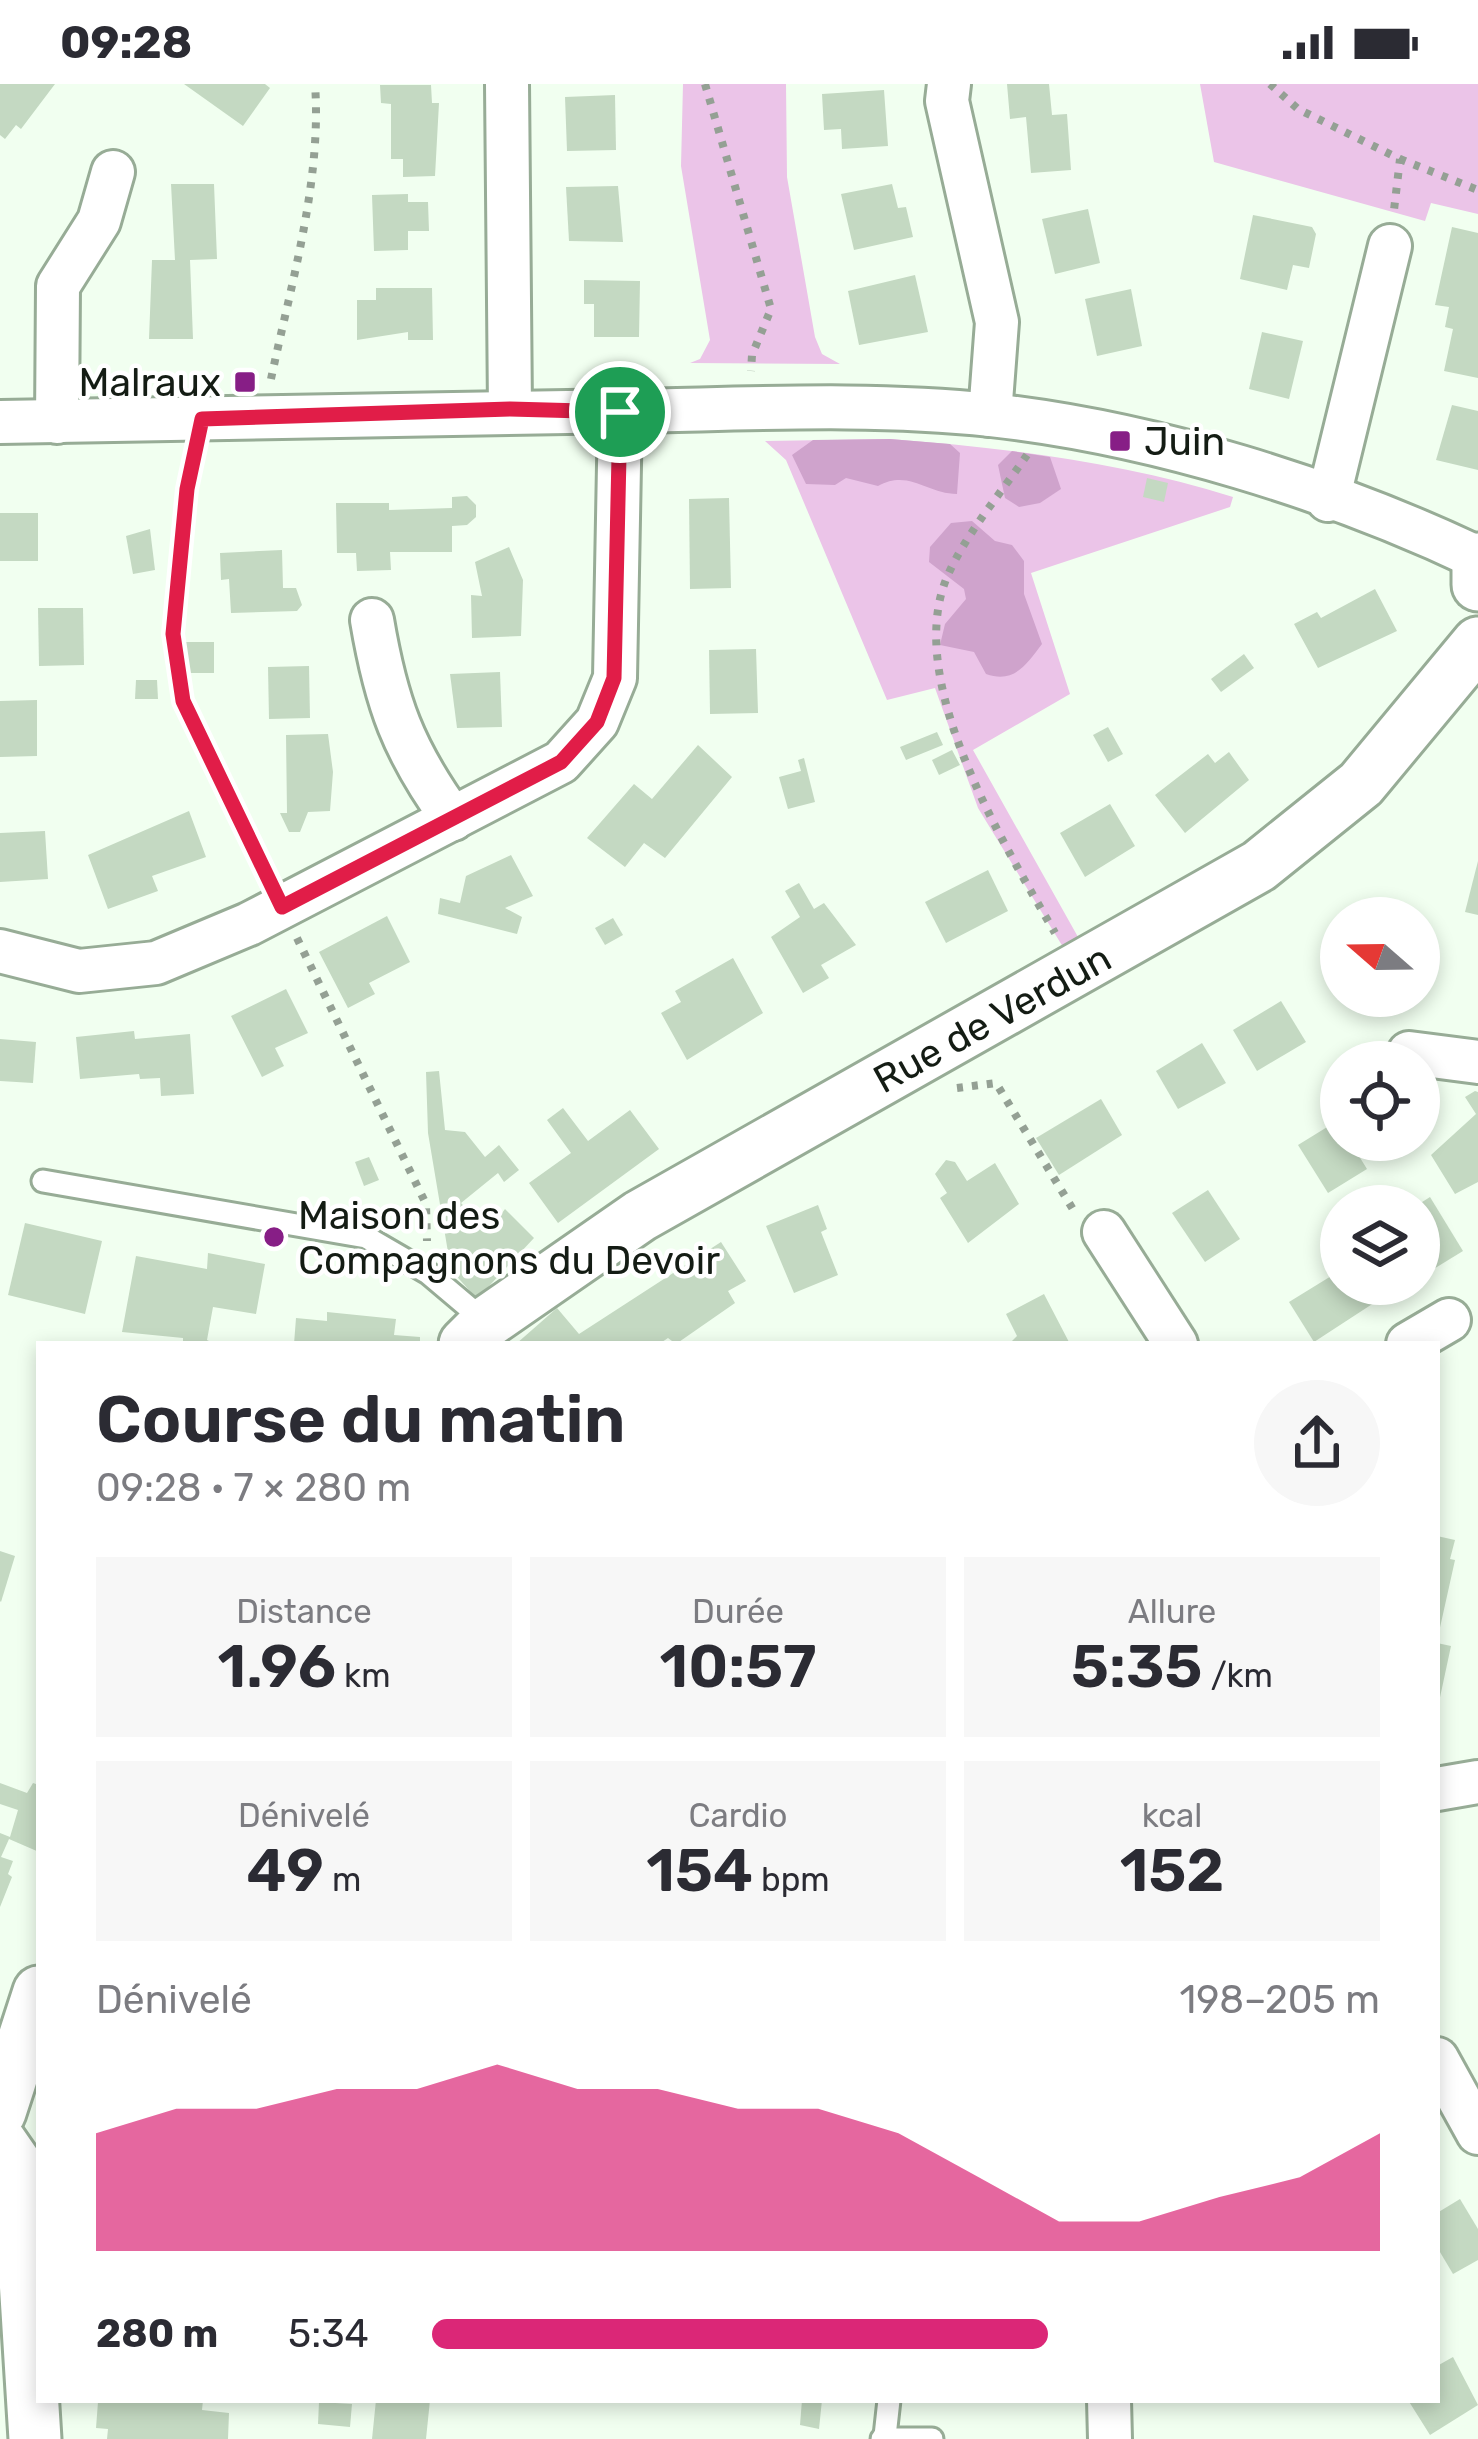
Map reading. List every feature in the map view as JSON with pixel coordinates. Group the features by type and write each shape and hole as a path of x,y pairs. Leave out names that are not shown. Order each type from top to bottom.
{"street":[{"path":"508,84 510,409"},
{"path":"949,84 947,101 997,322 990,415"},
{"path":"57,422 58,286 99,221 112,172"},
{"path":"1328,500 1390,246"},
{"path":"0,422 262,421 510,409 620,412 879,406 990,415 1190,453 1328,500 1478,558 1478,585"},
{"path":"0,951 79,970 157,963 282,907 561,762 597,722 614,678 620,412"},
{"path":"372,620 385,695 425,780 453,819"},
{"name":"Rue de Verdun","path":"476,1333 640,1216 1259,866 1361,784 1478,643"},
{"path":"1440,1056 1478,1061"},
{"path":"1105,1232 1173,1341"},
{"path":"1413,1341 1449,1320"},
{"path":"1440,1788 1478,1782"},
{"path":"0,2112 36,2001"},
{"path":"1440,2064 1478,2133"},
{"path":"0,2141 18,2167 35,2439"},
{"path":"1109,2403 1110,2439"}],"lane":[{"path":"43,1181 365,1237 428,1273 476,1333"},
{"path":"889,2403 883,2437 932,2439"}],"path":[{"path":"262,421 300,245 317,116 315,84"},
{"path":"705,84 771,309 752,355 750,409"},
{"path":"1270,84 1298,109 1400,159 1478,190"},
{"path":"1390,246 1400,159"},
{"path":"202,419 187,489 173,634 183,701 426,1204 428,1273"},
{"path":"1047,423 946,578 933,647 976,796 1077,971"},
{"path":"909,1063 939,1090 996,1083 1071,1208 1105,1232"}],"shaded area":[{"path":"683,84 786,84 787,177 815,337 822,354 840,364 690,363 700,359 710,340 681,166"},
{"path":"1200,84 1478,84 1478,214 1431,203 1425,221 1214,162"},
{"path":"890,439 1063,458 1149,474 1233,497 1230,507 1031,573 1070,694 973,750 1078,937 1063,947 978,808 935,688 887,700 786,460 765,441"},
{"path":"813,440 950,444 960,453 957,494 899,480 878,486 846,478 835,485 806,484 792,455"},
{"path":"1012,451 1050,457 1061,489 1040,503 1019,507 1005,498 998,465"},
{"path":"972,521 995,541 1012,545 1024,561 1024,594 1042,644 1025,665 1004,676 986,674 974,652 940,645 945,624 966,599 964,589 929,562 930,547 951,523"}],"building":[{"path":"0,84 55,84 21,129 16,125 5,139 0,135"},
{"path":"184,84 265,84 270,88 243,126"},
{"path":"1007,84 1049,84 1052,115 1067,114 1071,170 1031,173 1026,117 1010,119"},
{"path":"380,85 431,85 432,103 439,103 435,176 403,177 403,159 391,159 391,104 381,103"},
{"path":"884,90 888,146 842,149 841,129 824,130 822,94"},
{"path":"615,95 616,150 567,151 565,97"},
{"path":"171,184 214,184 217,259 190,260 193,339 149,339 152,260 175,260"},
{"path":"892,184 898,208 906,207 913,237 854,250 841,194"},
{"path":"618,186 623,242 569,241 566,187"},
{"path":"408,194 408,202 428,202 429,231 408,231 408,250 374,251 372,195"},
{"path":"1088,209 1100,263 1055,274 1042,219"},
{"path":"1253,215 1312,227 1316,234 1309,268 1293,265 1287,290 1240,279"},
{"path":"1452,227 1478,233 1478,378 1444,371 1453,329 1445,327 1449,307 1435,305"},
{"path":"915,275 928,332 859,345 848,291"},
{"path":"584,280 640,281 639,337 594,337 594,304 584,304"},
{"path":"376,288 432,288 433,340 408,340 408,332 357,340 357,300 376,300"},
{"path":"1131,289 1142,346 1097,356 1085,299"},
{"path":"1262,332 1303,341 1289,399 1249,389"},
{"path":"1452,405 1478,411 1478,470 1436,460"},
{"path":"1147,478 1168,483 1164,502 1143,497"},
{"path":"467,496 476,505 476,517 467,525 452,526 452,552 390,552 391,570 357,571 356,553 337,553 336,503 389,503 389,510 452,508 452,497"},
{"path":"729,498 731,588 690,589 689,499"},
{"path":"0,513 38,513 38,561 0,561"},
{"path":"150,529 155,570 133,574 126,536"},
{"path":"509,547 523,580 521,636 472,638 471,595 482,596 475,562"},
{"path":"282,550 283,588 296,588 302,605 297,611 231,613 229,579 221,580 220,553"},
{"path":"1375,589 1397,631 1318,668 1294,624 1317,612 1321,618"},
{"path":"38,608 83,608 84,665 39,666"},
{"path":"184,642 214,642 214,673 188,673"},
{"path":"756,649 758,713 710,714 709,650"},
{"path":"1244,654 1254,668 1221,692 1211,679"},
{"path":"309,666 310,718 269,719 268,667"},
{"path":"500,672 502,727 457,728 450,674"},
{"path":"136,680 157,680 158,699 135,699"},
{"path":"37,700 37,756 0,757 0,701"},
{"path":"1108,727 1123,754 1108,762 1093,735"},
{"path":"937,732 943,745 906,760 900,747"},
{"path":"328,734 333,772 330,811 308,812 300,832 289,832 280,813 287,813 286,735"},
{"path":"698,745 732,777 665,858 644,843 625,867 587,838 634,784 652,799"},
{"path":"952,750 960,765 939,775 932,760"},
{"path":"1229,752 1249,780 1185,833 1155,795 1208,754 1215,763"},
{"path":"804,758 815,802 788,809 779,777 801,771 798,760"},
{"path":"1110,804 1135,846 1085,877 1060,833"},
{"path":"189,811 206,857 152,876 158,891 108,909 88,855"},
{"path":"45,831 48,879 0,882 0,833"},
{"path":"511,855 533,896 505,908 522,917 517,934 438,914 440,898 460,903 466,876"},
{"path":"1478,861 1478,915 1465,912"},
{"path":"988,870 1008,911 946,943 925,902"},
{"path":"799,883 814,909 824,903 856,945 821,965 829,978 803,993 771,937 800,917 785,891"},
{"path":"387,916 410,962 369,983 375,994 348,1008 319,952"},
{"path":"613,918 623,935 605,945 595,928"},
{"path":"733,958 763,1013 687,1060 661,1013 681,1002 675,991"},
{"path":"286,989 308,1033 275,1048 284,1066 262,1077 231,1016"},
{"path":"1281,1001 1306,1042 1257,1071 1233,1030"},
{"path":"134,1031 135,1039 190,1034 194,1094 161,1096 160,1078 140,1079 139,1074 80,1079 76,1037"},
{"path":"0,1039 36,1042 33,1083 0,1081"},
{"path":"1202,1043 1226,1083 1178,1109 1156,1071"},
{"path":"439,1071 445,1130 465,1132 485,1157 499,1145 519,1170 504,1182 498,1173 461,1203 488,1232 505,1209 534,1238 477,1299 451,1270 428,1133 426,1072"},
{"path":"1478,1092 1478,1182 1455,1194 1435,1161 1440,1161 1440,1147 1476,1114 1465,1097"},
{"path":"1101,1099 1122,1135 1059,1175 1036,1138"},
{"path":"563,1108 588,1141 630,1110 659,1149 558,1223 529,1183 571,1153 547,1120"},
{"path":"1320,1131 1320,1161 1362,1161 1367,1169 1341,1185 1323,1185 1298,1145"},
{"path":"369,1157 379,1180 364,1186 355,1162"},
{"path":"946,1160 955,1162 967,1181 995,1163 1019,1204 968,1243 940,1198 947,1193 935,1174"},
{"path":"1208,1190 1240,1239 1205,1262 1172,1213"},
{"path":"818,1205 827,1229 821,1232 838,1275 794,1293 766,1226"},
{"path":"1440,1213 1463,1251 1440,1265"},
{"path":"25,1223 102,1241 85,1314 8,1295"},
{"path":"721,1242 746,1281 728,1291 735,1303 680,1341 519,1341 557,1308 579,1334"},
{"path":"208,1253 265,1264 256,1314 213,1307 209,1341 122,1332 136,1256 207,1269"},
{"path":"1320,1283 1320,1305 1371,1305 1316,1341 1289,1302"},
{"path":"1044,1294 1068,1341 1012,1341 1017,1336 1006,1314"},
{"path":"327,1312 396,1319 394,1335 420,1337 420,1341 294,1341 296,1318 327,1321"},
{"path":"1440,1537 1455,1540 1450,1559 1455,1560 1440,1628"},
{"path":"0,1551 15,1556 1,1602 0,1601"},
{"path":"1440,1644 1451,1646 1440,1697"},
{"path":"0,1783 27,1793 36,1784 36,1851 9,1839 1,1857 13,1861 8,1874 12,1877 0,1907 0,1833 10,1837 18,1810 0,1804"},
{"path":"1460,2199 1478,2229 1478,2260 1453,2274 1440,2252 1440,2211"},
{"path":"1453,2357 1478,2405 1430,2435 1410,2403 1440,2403 1440,2364"},
{"path":"98,2403 203,2403 202,2410 229,2413 228,2439 107,2439 108,2429 96,2428"},
{"path":"319,2403 352,2404 350,2427 318,2424"},
{"path":"376,2403 430,2403 426,2439 372,2439"},
{"path":"802,2403 822,2403 819,2429 800,2425"}],"place":[{"name":"Malraux","path":"245,382"},
{"name":"Juin","path":"1120,441"},
{"name":"Maison des Compagnons du Devoir","path":"274,1237"}],"route":[{"path":"510,409 620,412 614,678 597,722 561,762 282,907 183,701 173,634 187,489 202,419 262,421 510,409"}]}
